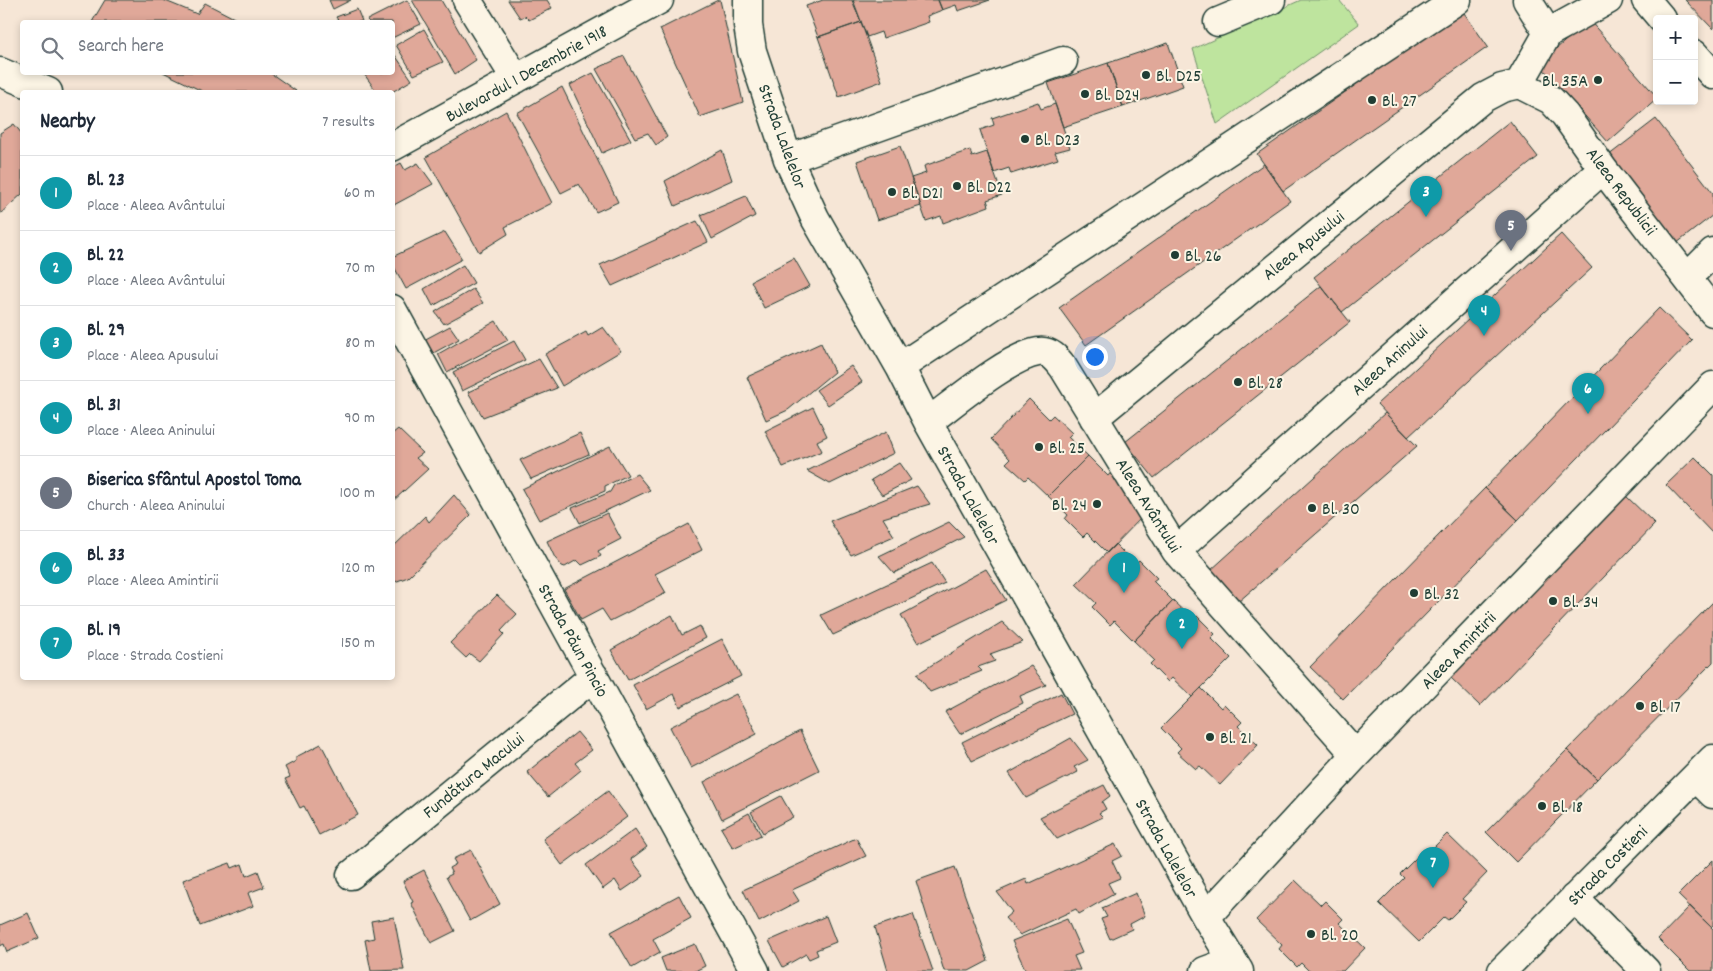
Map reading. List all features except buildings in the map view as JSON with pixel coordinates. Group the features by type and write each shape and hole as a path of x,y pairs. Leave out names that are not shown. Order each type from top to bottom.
{"street":[{"path":"467,0 516,79"},
{"name":"Bulevardul 1 Decembrie 1918","path":"395,145 659,0"},
{"name":"Strada Lalelelor","path":"748,0 748,25 752,51 788,159 815,218 1206,917 1236,966"},
{"path":"1218,22 1271,0"},
{"path":"900,367 1457,0"},
{"path":"1527,0 1548,34"},
{"path":"1519,84 1548,34 1608,0"},
{"path":"1646,0 1659,15"},
{"path":"1698,58 1713,75"},
{"path":"788,159 1063,61"},
{"path":"0,72 43,90"},
{"name":"Aleea Republicii","path":"1519,84 1551,100 1565,114 1603,169 1688,277 1713,312"},
{"name":"Aleea Apusului","path":"1094,418 1483,98 1502,88 1519,84"},
{"name":"Aleea Aninului","path":"1176,551 1603,169"},
{"path":"1688,277 1713,252"},
{"name":"Strada Păun Pincio","path":"395,314 755,971"},
{"name":"Aleea Avântului","path":"928,422 1006,365 1040,352 1053,356 1063,367 1176,551 1356,755"},
{"name":"Aleea Amintirii","path":"1206,917 1356,755 1713,386"},
{"name":"Fundătura Macului","path":"351,875 594,676"},
{"name":"Strada Costieni","path":"1502,971 1574,898 1707,776"},
{"path":"1574,898 1646,971"},
{"path":"1206,971 1236,966"}],"green space":[{"path":"1301,0 1339,0 1359,24 1217,124 1193,49"}],"place":[{"name":"Bl. D25","path":"1146,75"},
{"name":"Bl. 35A","path":"1598,80"},
{"name":"Bl. D24","path":"1085,94"},
{"name":"Bl. 27","path":"1372,100"},
{"name":"Bl. D23","path":"1025,139"},
{"name":"Bl. D22","path":"957,186"},
{"name":"Bl. D21","path":"892,192"},
{"name":"Bl. 29","path":"1426,217"},
{"name":"Biserica Sfântul Apostol Toma","path":"1511,251"},
{"name":"Bl. 26","path":"1175,255"},
{"name":"Bl. 31","path":"1484,336"},
{"name":"Bl. 28","path":"1238,382"},
{"name":"Bl. 33","path":"1588,414"},
{"name":"Bl. 25","path":"1039,447"},
{"name":"Bl. 24","path":"1097,504"},
{"name":"Bl. 30","path":"1312,508"},
{"name":"Bl. 23","path":"1124,593"},
{"name":"Bl. 32","path":"1414,593"},
{"name":"Bl. 34","path":"1553,601"},
{"name":"Bl. 22","path":"1182,649"},
{"name":"Bl. 17","path":"1640,706"},
{"name":"Bl. 21","path":"1210,737"},
{"name":"Bl. 18","path":"1542,806"},
{"name":"Bl. 19","path":"1433,888"},
{"name":"Bl. 20","path":"1311,934"}]}
